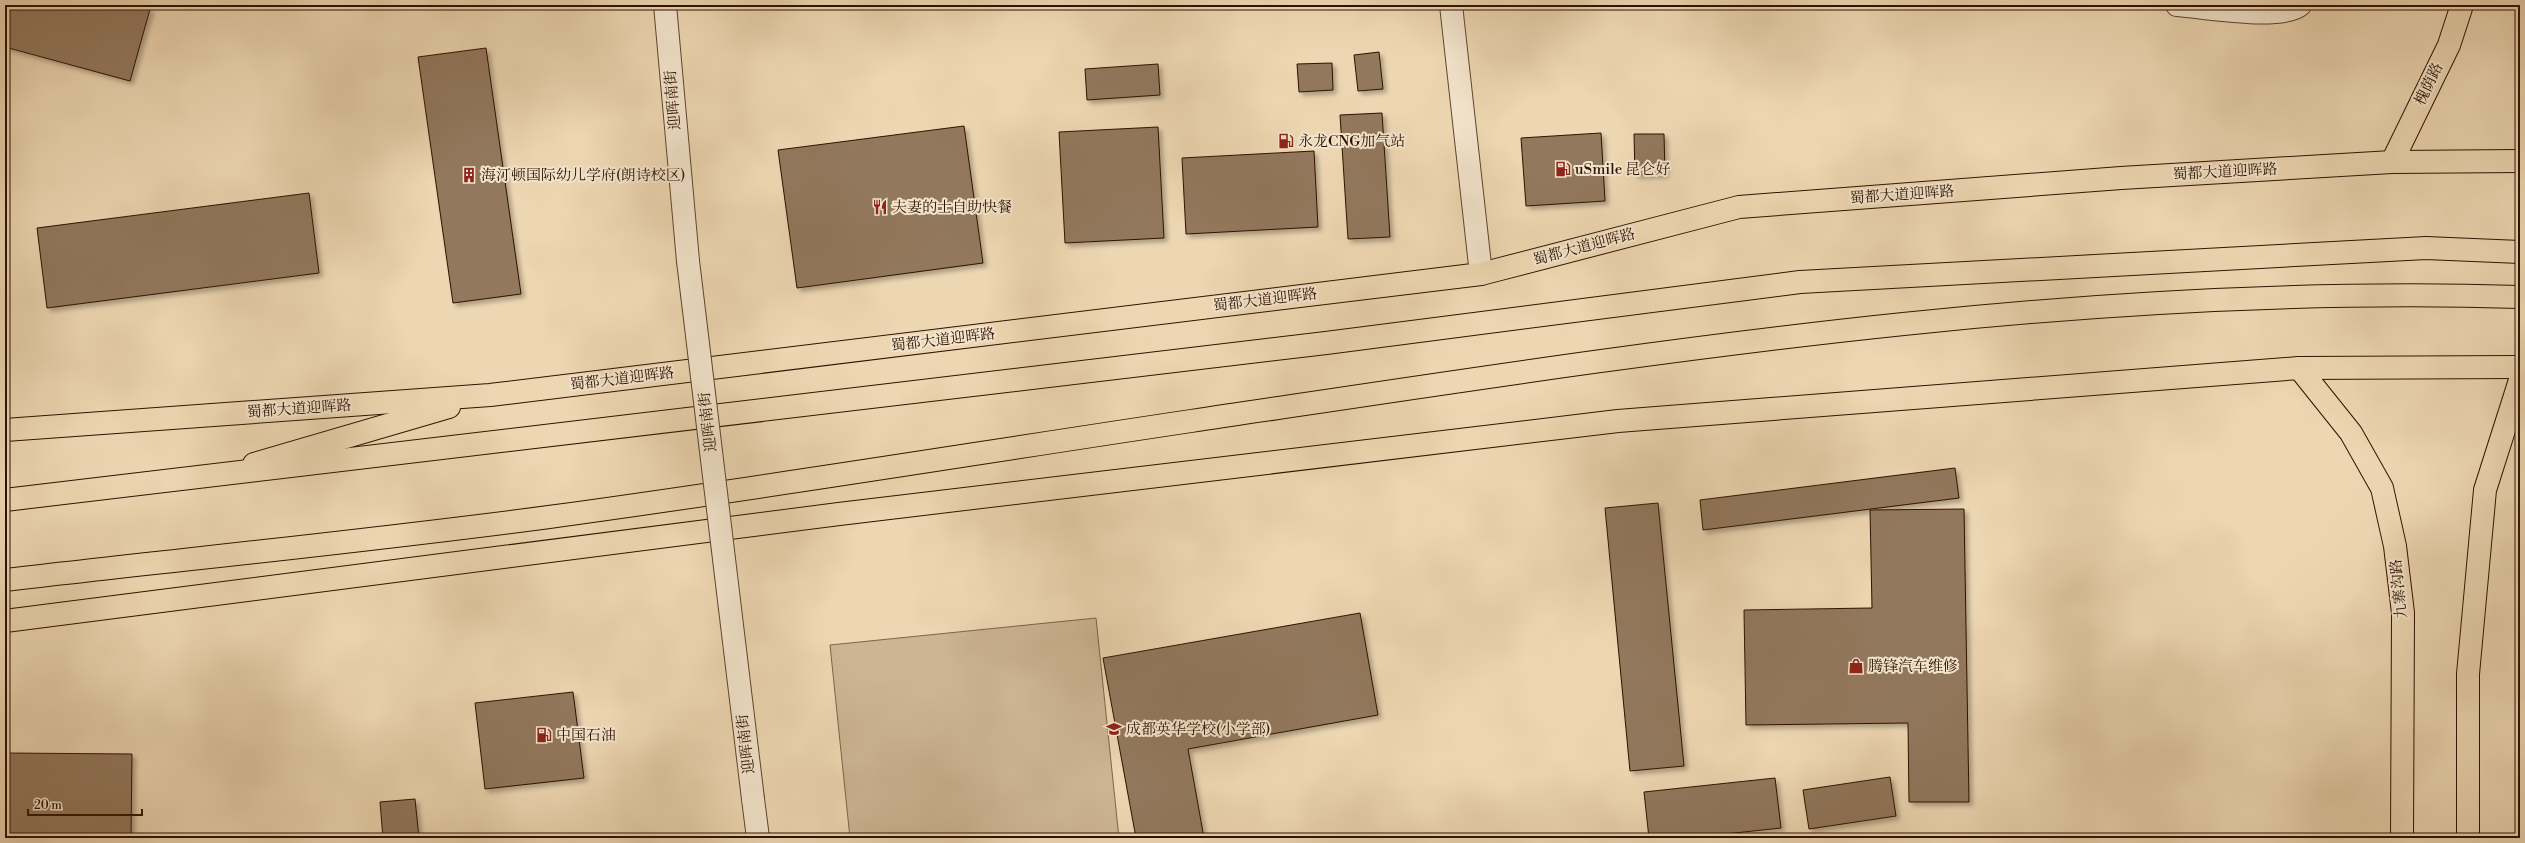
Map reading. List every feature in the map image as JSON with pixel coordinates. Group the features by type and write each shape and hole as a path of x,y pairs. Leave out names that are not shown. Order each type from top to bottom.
{"main road":[{"name":"槐荫路","path":"2392,162 2449,45 2462,5"},
{"name":"蜀都大道迎晖路","path":"5,430 490,395 1480,274 1739,207 2121,178 2392,162 2520,161"},
{"path":"5,500 1318,344 1800,282 2426,248 2520,252"},
{"path":"5,580 547,517 1377,394 1876,325 2180,302 2445,295 2520,297"},
{"path":"5,621 847,513 1618,421 2299,368 2520,367"},
{"name":"九寨沟路","path":"2299,368 2351,433 2382,488 2395,546 2403,613 2402,838"},
{"path":"2468,838 2468,674 2486,490 2520,380"},
{"path":"215,476 490,395"}],"street":[{"name":"迎晖南街","path":"664,5 688,261 758,838"},
{"path":"1451,5 1480,274"},
{"path":"2177,5 2270,14 2296,9 2300,5"}],"shaded area":[{"path":"1096,618 1119,838 850,838 830,645"}],"building":[{"path":"5,5 134,5 150,9 130,81 5,47"},
{"name":"海汀顿国际幼儿学府(朗诗校区)","path":"486,48 521,294 453,303 418,57"},
{"path":"1379,52 1383,89 1358,91 1354,55"},
{"path":"1332,63 1333,90 1299,92 1297,64"},
{"path":"1158,64 1160,95 1087,100 1085,69"},
{"path":"1382,113 1390,237 1348,239 1340,115"},
{"name":"夫妻的士自助快餐","path":"964,126 983,263 797,288 778,150"},
{"path":"1158,127 1164,238 1065,243 1059,132"},
{"name":"uSmile 昆仑好","path":"1601,133 1605,201 1526,206 1521,138"},
{"path":"1634,134 1664,134 1665,174 1635,175"},
{"path":"1314,151 1318,227 1186,234 1182,158"},
{"path":"309,193 319,273 47,308 37,228"},
{"path":"1955,468 1959,498 1703,530 1700,500"},
{"path":"1658,503 1684,766 1630,771 1605,508"},
{"name":"腾锋汽车维修","path":"1964,509 1969,802 1909,802 1908,723 1746,725 1744,610 1872,608 1870,510"},
{"path":"1360,613 1378,715 1188,749 1204,838 1136,838 1103,658"},
{"path":"573,692 584,778 485,789 475,703"},
{"path":"5,753 132,754 131,836 5,835"},
{"path":"1890,777 1896,816 1809,829 1803,790"},
{"path":"1775,778 1781,828 1688,838 1649,838 1644,792"},
{"path":"415,799 419,838 383,838 380,802"}],"place":[{"name":"永龙CNG加气站","path":"1286,141"},
{"name":"uSmile 昆仑好","path":"1563,169"},
{"name":"海汀顿国际幼儿学府(朗诗校区)","path":"469,175"},
{"name":"夫妻的士自助快餐","path":"880,207"},
{"name":"腾锋汽车维修","path":"1856,666"},
{"name":"成都英华学校(小学部)","path":"1114,729"},
{"name":"中国石油","path":"544,735"}]}
